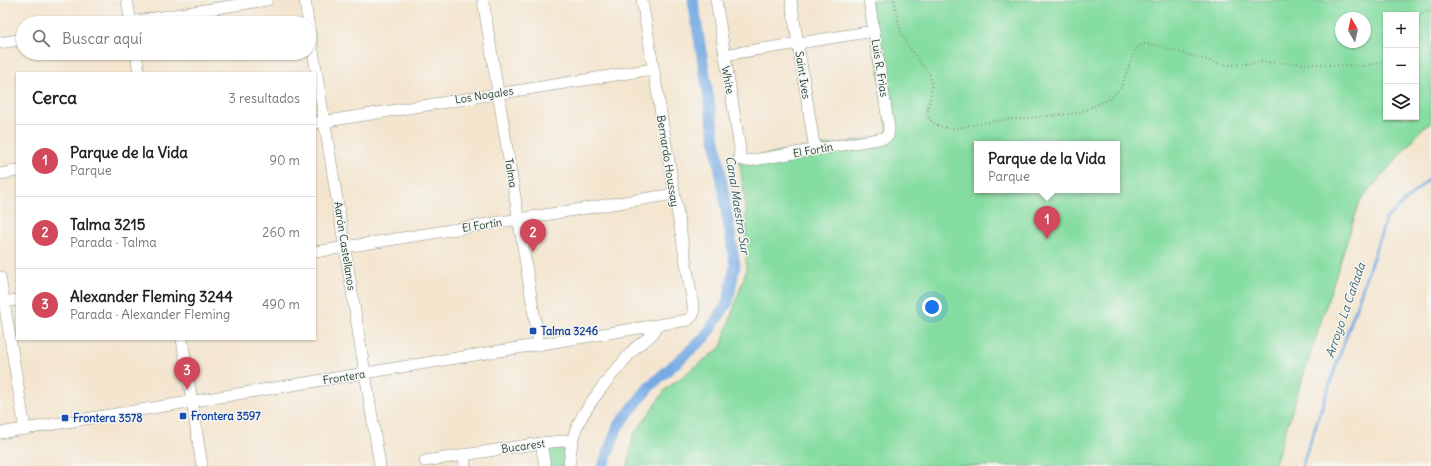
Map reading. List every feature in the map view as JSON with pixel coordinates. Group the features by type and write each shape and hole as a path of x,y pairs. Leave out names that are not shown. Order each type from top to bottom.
{"street":[{"path":"127,0 128,16"},
{"path":"171,16 267,0"},
{"path":"305,0 307,16"},
{"name":"Talma","path":"483,0 539,345"},
{"name":"Bernardo Houssay","path":"642,0 694,311 693,315 688,320"},
{"name":"White","path":"716,0 740,149 739,159"},
{"name":"Saint Ives","path":"791,0 815,150"},
{"name":"Luis R. Frías","path":"869,0 889,128 888,136"},
{"path":"724,55 874,31"},
{"path":"0,43 16,40"},
{"path":"137,60 139,72"},
{"name":"Aarón Castellanos","path":"313,60 314,72"},
{"name":"Los Nogales","path":"320,122 653,69"},
{"name":"Aarón Castellanos","path":"316,87 320,122 345,247 380,466"},
{"name":"El Fortín","path":"739,159 751,161 884,138 888,136"},
{"path":"0,174 16,171"},
{"name":"El Fortín","path":"316,252 674,194"},
{"path":"0,277 25,429"},
{"path":"4,302 16,300"},
{"name":"Frontera","path":"0,433 688,320"},
{"path":"569,466 573,440 581,419 595,398 635,349 656,331 657,325"},
{"path":"182,340 202,466"},
{"name":"Bucarest","path":"425,461 541,443 573,440"},
{"path":"541,443 545,466"},
{"path":"464,454 465,466"}],"path":[{"path":"894,0 900,33 930,75 932,87 927,113 929,120 936,126 950,129 995,121 1079,113 1111,98 1121,87 1134,53 1138,47 1144,44 1155,45 1232,66 1258,62 1363,66 1383,61"},
{"path":"1419,16 1428,10 1431,12"}],"green space":[{"path":"869,0 1431,0 1431,123 1424,127 1360,201 1274,466 628,466 633,436 666,389 721,347 746,271 746,207 739,159 888,136"},
{"path":"563,445 565,466 548,466 545,449"}],"waterway":[{"name":"Canal Maestro Sur","path":"603,466 618,426 650,386 705,337 728,302 735,265 693,0"},
{"name":"Arroyo La Cañada","path":"1302,466 1386,219 1431,177"}],"place":[{"name":"Parque de la Vida","path":"1047,239"},
{"name":"Talma 3215","path":"533,252"},
{"name":"Talma 3246","path":"533,331"},
{"name":"Alexander Fleming 3244","path":"187,390"},
{"name":"Frontera 3597","path":"183,416"},
{"name":"Frontera 3578","path":"65,418"}]}
